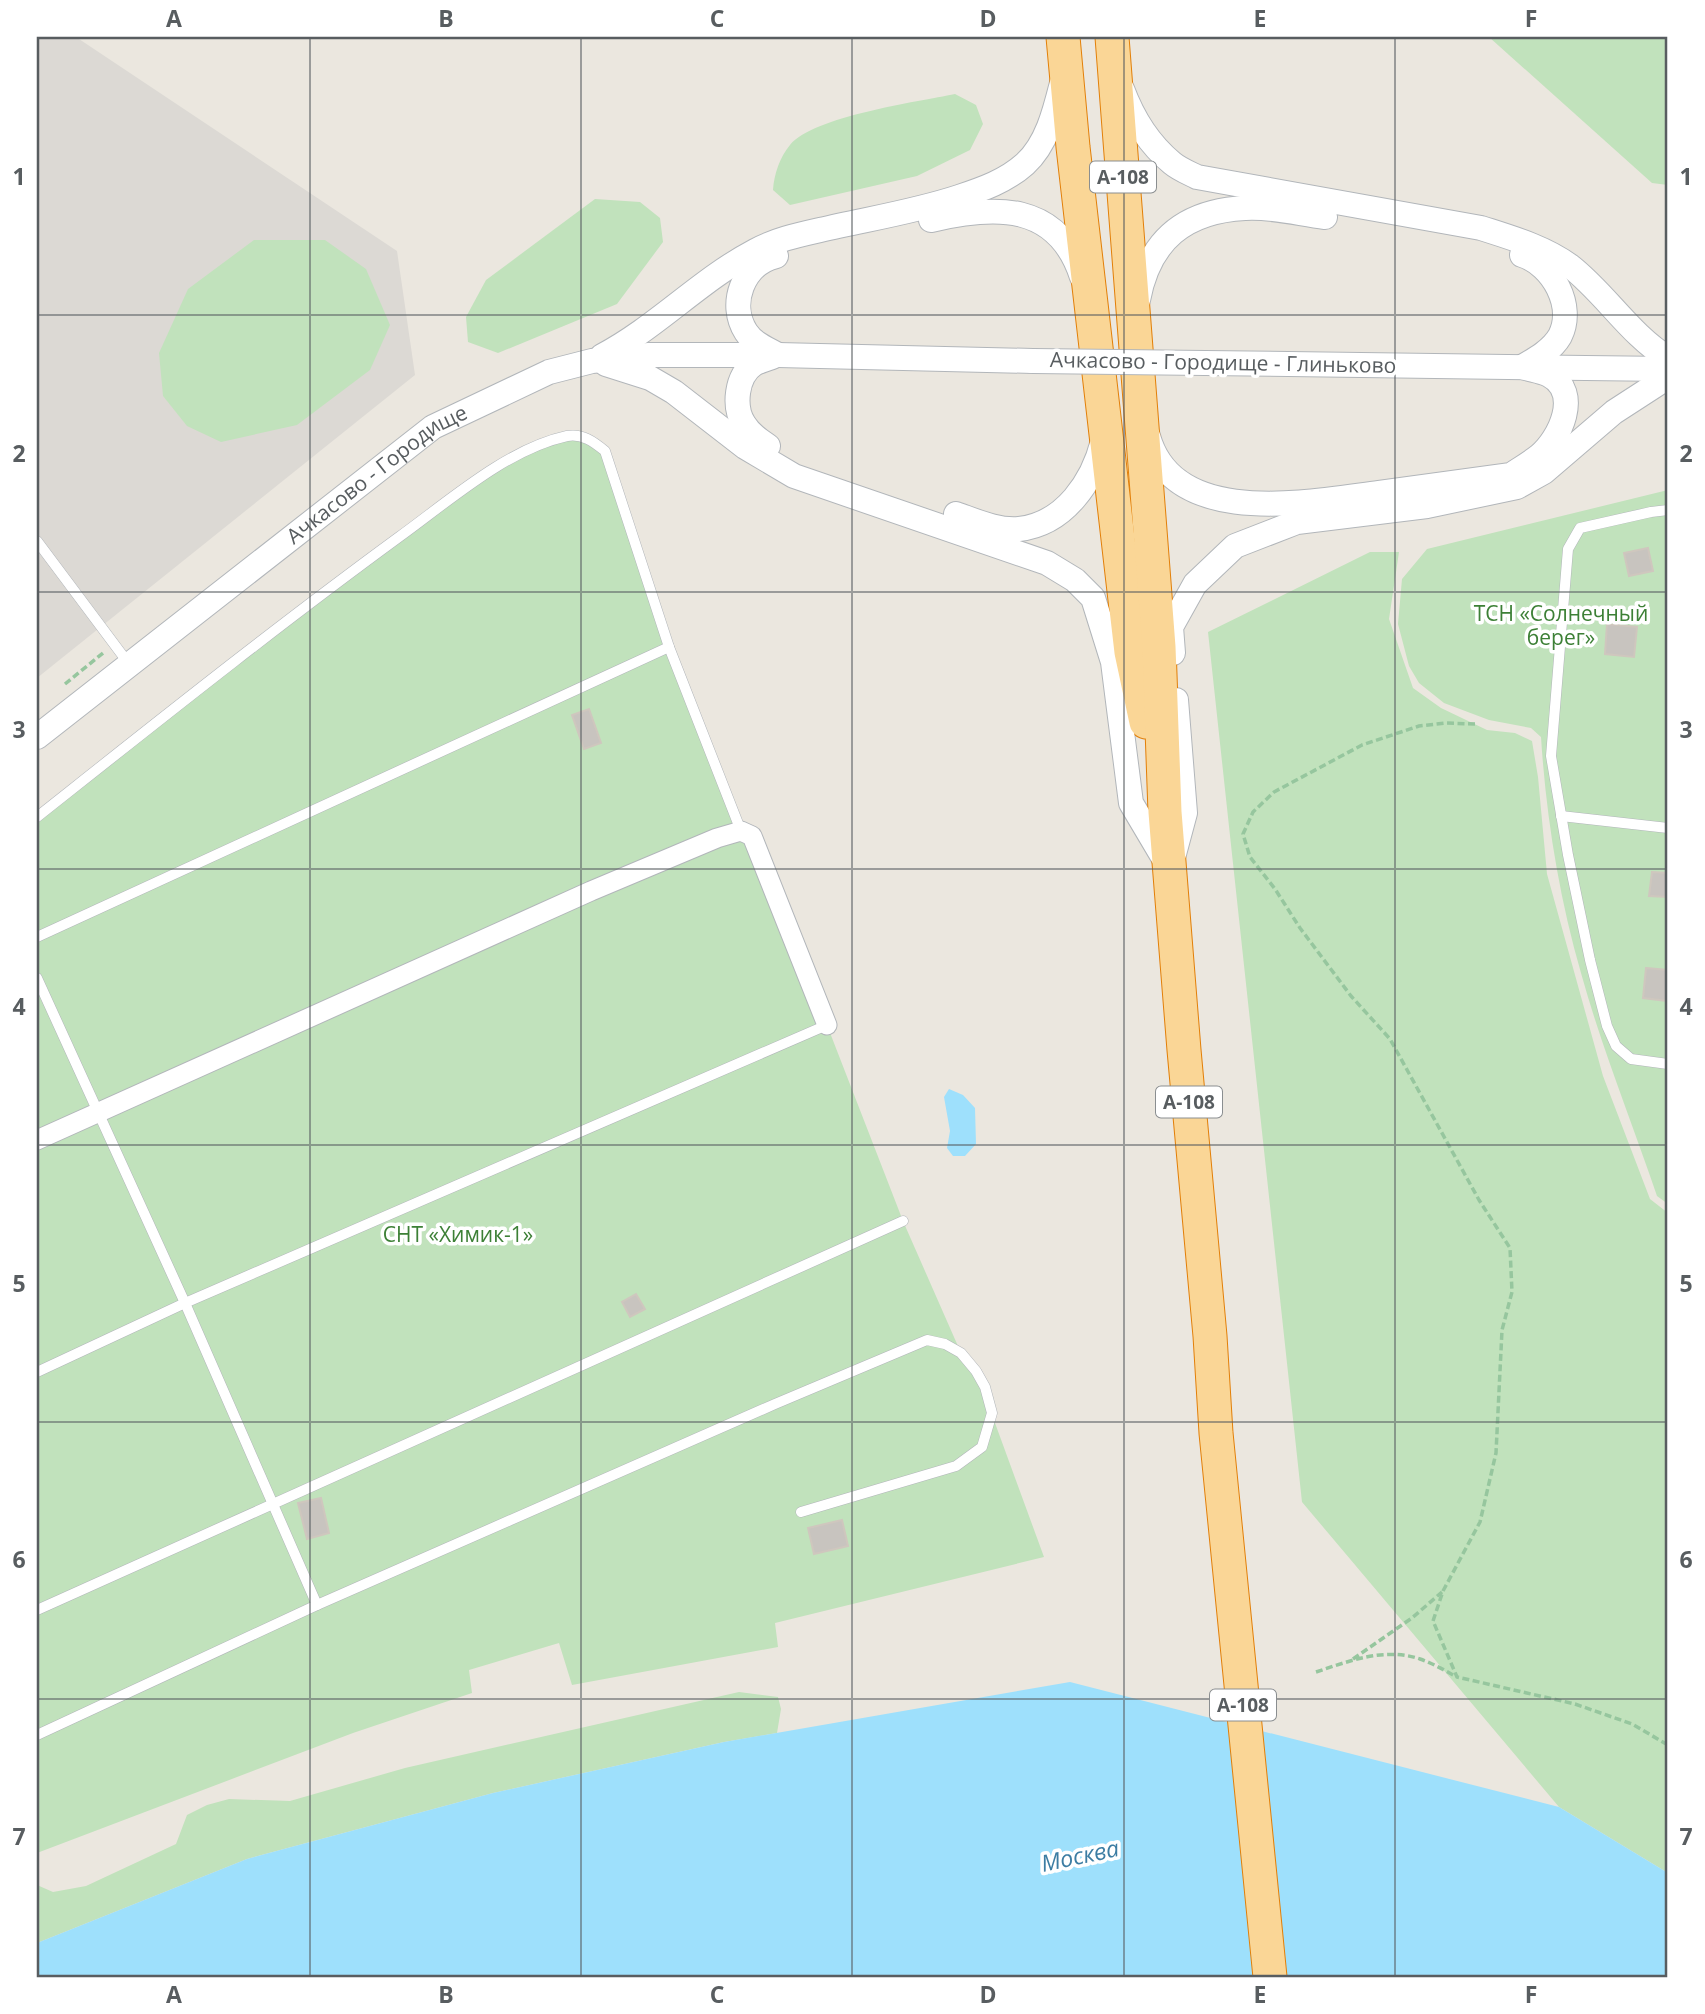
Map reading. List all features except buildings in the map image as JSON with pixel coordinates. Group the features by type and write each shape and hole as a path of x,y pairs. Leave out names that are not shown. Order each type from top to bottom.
{"highway":[{"name":"А-108","path":"1063,37 1131,652 1165,812"},
{"name":"А-108","path":"1113,51 1159,647 1165,812 1184,1049 1216,1433 1270,1977"}],"street":[{"path":"1113,51 1136,121 1172,164 1197,177 1481,228 1544,250 1570,267 1668,358"},
{"path":"592,361 623,345 723,270 756,250 789,237 936,204 993,186 1025,164 1038,148 1052,118 1065,71"},
{"path":"1135,317 1141,284 1153,252 1170,233 1190,223 1218,211 1248,208 1357,220 1528,257 1546,271 1557,284 1566,317 1560,337 1543,355 1522,367"},
{"path":"778,355 756,344 747,334 741,321 738,297 744,281 766,258 955,214 1004,211 1032,216 1060,236 1077,259 1093,312"},
{"name":"Ачкасово - Городище","path":"37,737 433,427 549,372 592,361 649,355 778,355"},
{"path":"778,355 754,364 740,384 738,411 751,433 796,463 993,526 1019,529 1044,522 1070,503 1097,465 1107,429"},
{"name":"Ачкасово - Городище - Глиньково","path":"778,355 1668,369"},
{"path":"592,361 650,378 674,392 745,446 794,476 1047,563 1075,580 1093,598 1113,662 1131,803 1170,869"},
{"path":"1140,409 1150,446 1164,471 1194,490 1220,500 1293,504 1511,475 1541,455 1560,427 1566,411 1564,393 1551,376 1522,367"},
{"path":"1170,869 1185,813 1171,627 1195,584 1235,546 1297,522 1427,506 1517,487 1544,472 1614,412 1668,377"},
{"path":"37,1140 591,891 717,838 741,831 752,836 827,1025"}],"lane":[{"path":"37,817 292,615 485,474 538,445 570,435 591,440 605,451 669,647 741,831"},
{"path":"1668,510 1580,528 1568,549 1552,756 1561,816 1590,960 1607,1026 1616,1046 1631,1059 1668,1064"},
{"path":"37,541 129,664"},
{"path":"37,937 669,647"},
{"path":"1561,816 1668,828"},
{"path":"37,978 185,1303 317,1605"},
{"path":"37,1372 185,1303 827,1025"},
{"path":"37,1610 903,1221"},
{"path":"37,1735 317,1605 927,1340 946,1344 961,1353 985,1387 992,1413 982,1447 956,1466 801,1512"}],"path":[{"path":"65,684 113,645"},
{"path":"1457,1677 1433,1620 1443,1591 1480,1522 1496,1453 1502,1330 1512,1292 1510,1248 1479,1200 1390,1039 1351,996 1300,928 1250,857 1243,834 1253,812 1274,792 1362,745 1419,726 1475,724"},
{"path":"1352,1660 1412,1618 1443,1591"},
{"path":"1316,1672 1352,1660 1387,1654 1419,1658 1457,1677 1575,1704 1632,1724 1668,1745"}],"shaded area":[{"path":"37,37 76,37 397,251 415,375 37,678"}],"green space":[{"path":"1489,37 1668,37 1668,185 1652,183"},
{"path":"955,94 976,105 983,124 970,150 917,176 790,205 773,190 783,155 802,135 843,118"},
{"path":"595,199 640,202 660,218 663,242 617,304 498,353 468,342 466,317 486,280"},
{"path":"254,240 325,240 366,269 390,325 370,370 297,425 221,442 187,426 163,396 159,353 188,289"},
{"name":"СНТ «Химик-1»","path":"571,435 605,451 669,647 827,1025 903,1221 961,1353 976,1371 1044,1557 775,1623 778,1647 572,1685 559,1643 469,1670 472,1693 353,1733 37,1853 37,817 485,474"},
{"name":"ТСН «Солнечный берег»","path":"1668,490 1668,1204 1657,1196 1598,1030 1573,944 1555,856 1541,737 1531,728 1489,720 1444,703 1419,683 1409,666 1398,624 1402,579 1427,549"},
{"path":"1370,552 1399,552 1389,619 1413,688 1441,708 1487,730 1515,733 1532,741 1547,874 1603,1076 1650,1199 1668,1213 1668,1873 1559,1807 1302,1502 1208,632"},
{"path":"739,1692 778,1697 781,1709 777,1733 724,1742 493,1793 247,1859 37,1943 37,1885 53,1892 86,1886 176,1844 187,1815 207,1805 229,1799 290,1801 405,1768"}],"water":[{"path":"949,1089 963,1095 975,1108 976,1144 965,1156 953,1156 947,1148 950,1131 944,1097"},
{"name":"Москва","path":"1070,1682 1559,1807 1668,1873 1668,1977 37,1977 37,1943 247,1859 493,1793 724,1742"}]}
